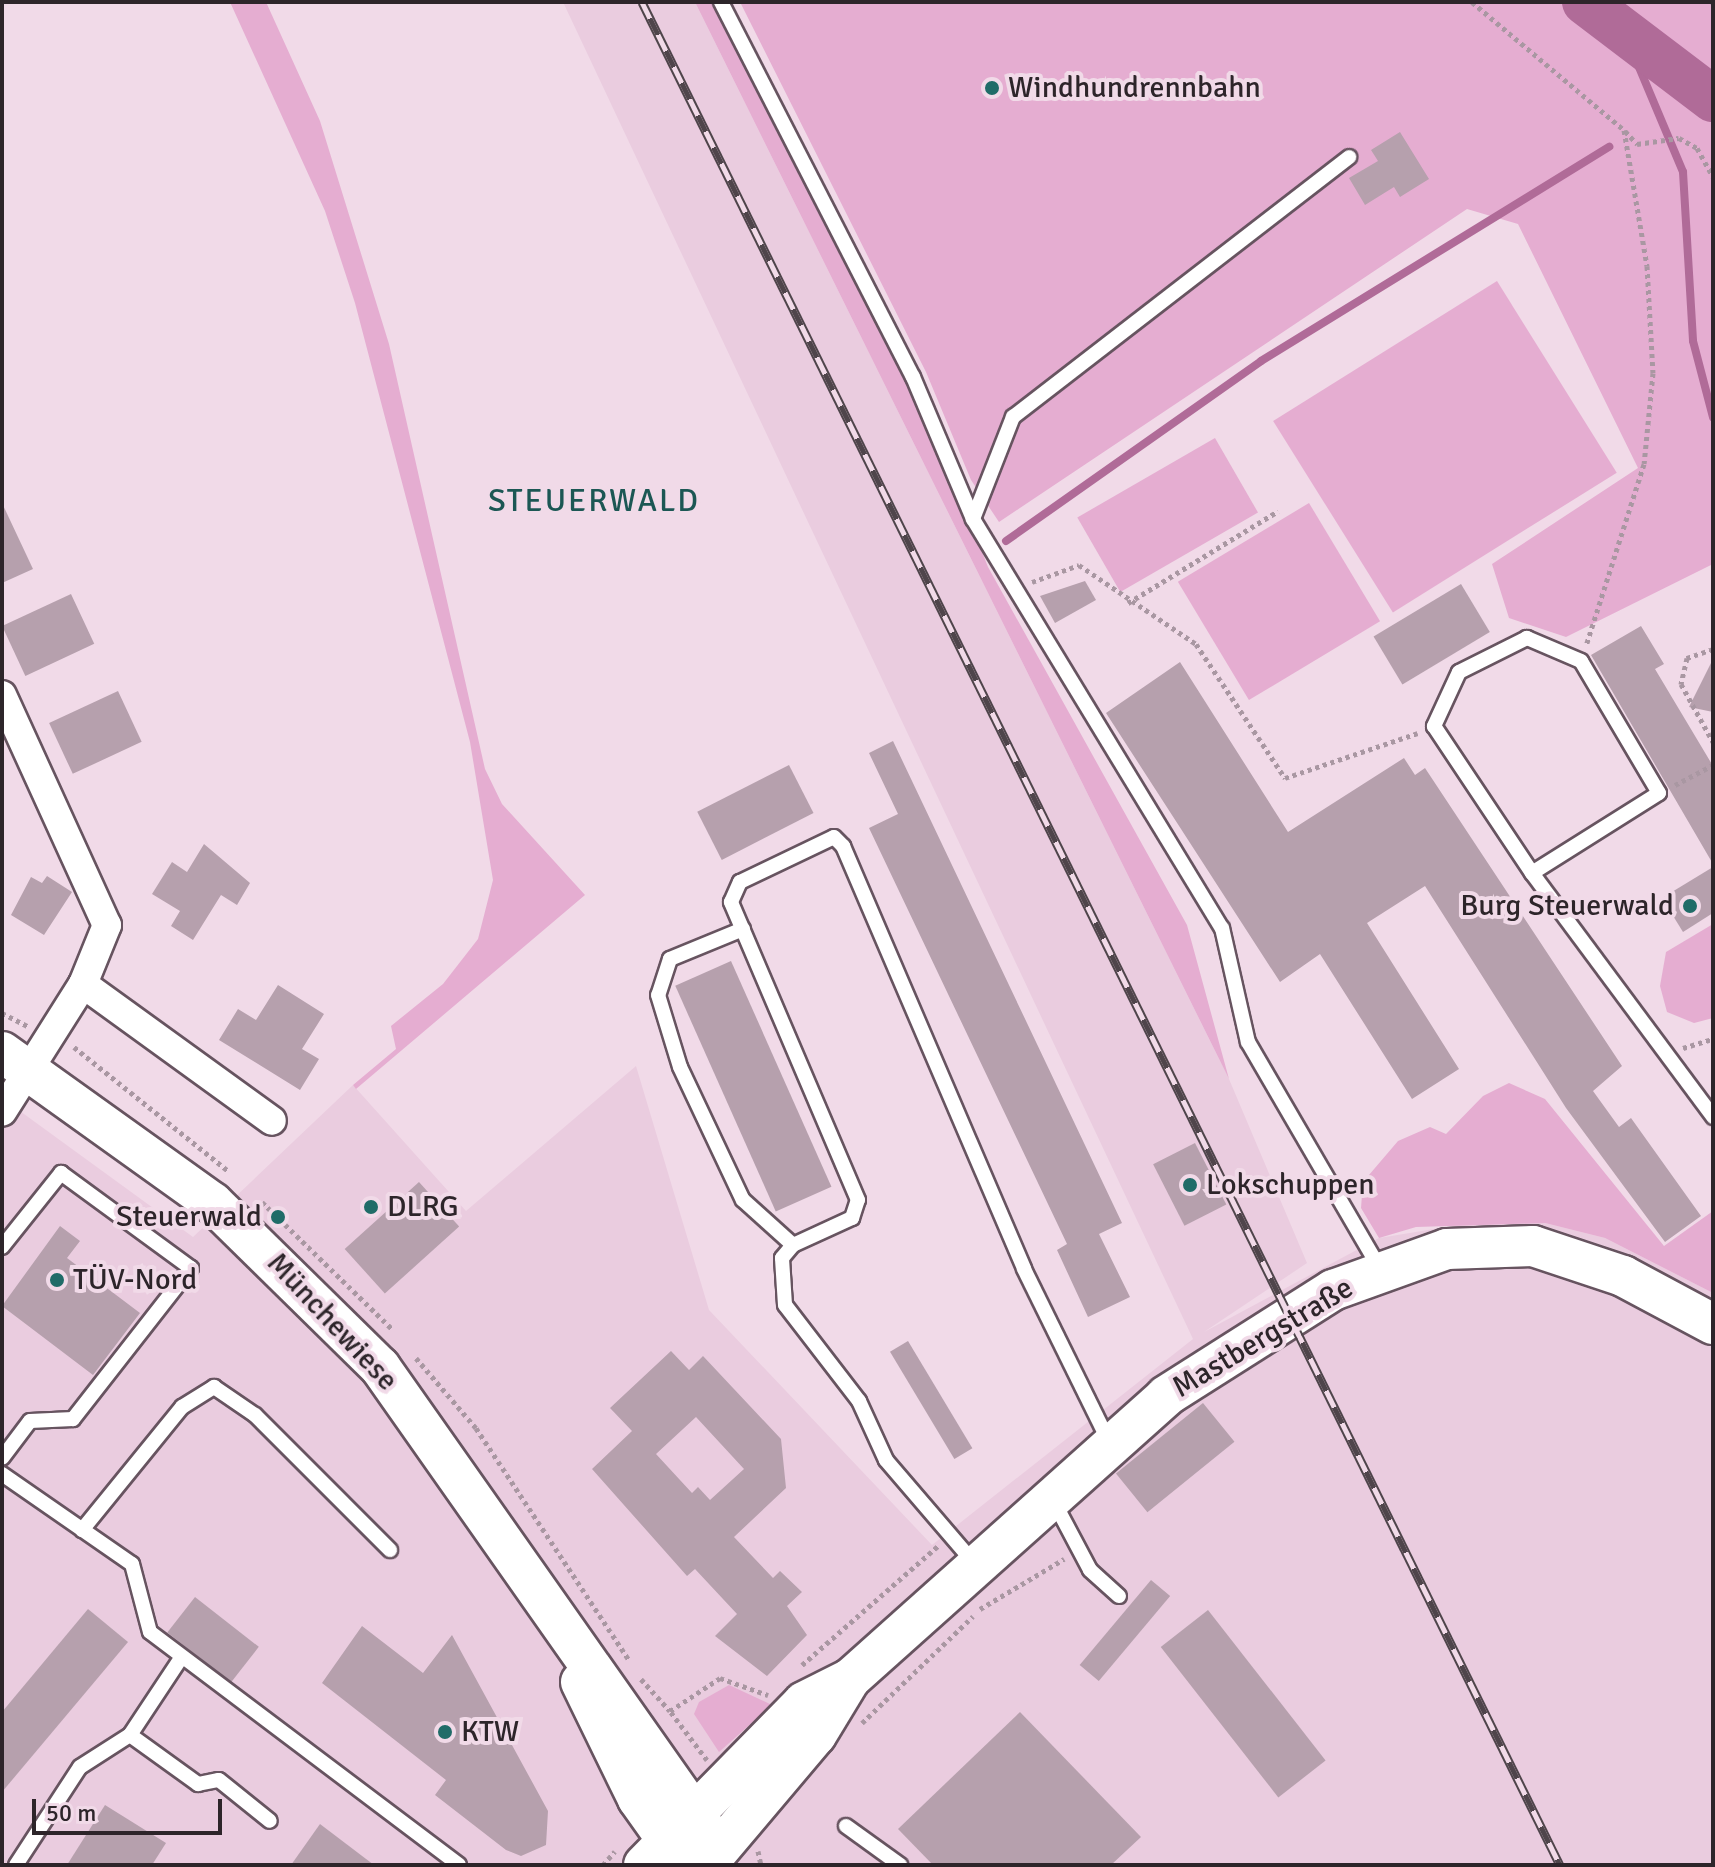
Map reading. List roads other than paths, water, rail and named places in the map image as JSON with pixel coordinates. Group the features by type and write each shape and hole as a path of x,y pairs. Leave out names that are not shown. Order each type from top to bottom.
{"main road":[{"name":"Münchewiese","path":"17,1060 213,1203 341,1324 416,1413 693,1811"},
{"name":"Mastbergstraße","path":"692,1858 693,1811 720,1781 804,1702 850,1679 1053,1500 1110,1444 1225,1354 1380,1269 1447,1249 1533,1246 1623,1276 1713,1324"},
{"name":"Münchewiese","path":"534,1585 630,1784 692,1858"},
{"name":"Mastbergstraße","path":"692,1858 816,1735 850,1679"}],"street":[{"path":"2,1112 17,1060 83,984 107,925 6,710"},
{"path":"83,984 272,1121"}],"lane":[{"path":"721,2 913,377 973,519 1222,928 1248,1042 1380,1269"},
{"path":"973,519 1013,417 1349,157"},
{"path":"1532,873 1659,793 1581,661 1527,638 1459,672 1434,726 1532,873 1713,1117"},
{"path":"977,1567 886,1460 859,1401 785,1305 778,1273 793,1245 852,1218 858,1200 743,929 731,889 834,837 843,846 1030,1282 1110,1444"},
{"path":"743,929 670,959 658,995 680,1067 743,1200 793,1245"},
{"path":"2,1247 61,1173 191,1268 73,1419 30,1421 2,1458"},
{"path":"82,1530 182,1407 214,1387 255,1415 390,1550"},
{"path":"2,1474 132,1564 150,1632 459,1865"},
{"path":"1053,1500 1079,1550 1119,1596"},
{"path":"16,1865 80,1767 130,1735 181,1658"},
{"path":"130,1735 198,1784 219,1780 270,1821"},
{"path":"846,1826 900,1865"}],"waterway":[{"path":"1585,2 1713,99"},
{"path":"1628,41 1683,172 1693,341 1713,417"},
{"path":"1006,541 1261,361 1609,147"}],"railway":[{"path":"642,2 1560,1865"}],"place":[{"name":"Windhundrennbahn","path":"992,88"},
{"name":"Burg Steuerwald","path":"1690,906"},
{"name":"Lokschuppen","path":"1190,1185"},
{"name":"DLRG","path":"371,1207"},
{"name":"Steuerwald","path":"278,1217"},
{"name":"TÜV-Nord","path":"57,1280"},
{"name":"KTW","path":"445,1732"}],"district":[{"name":"STEUERWALD","path":"594,501"}]}
